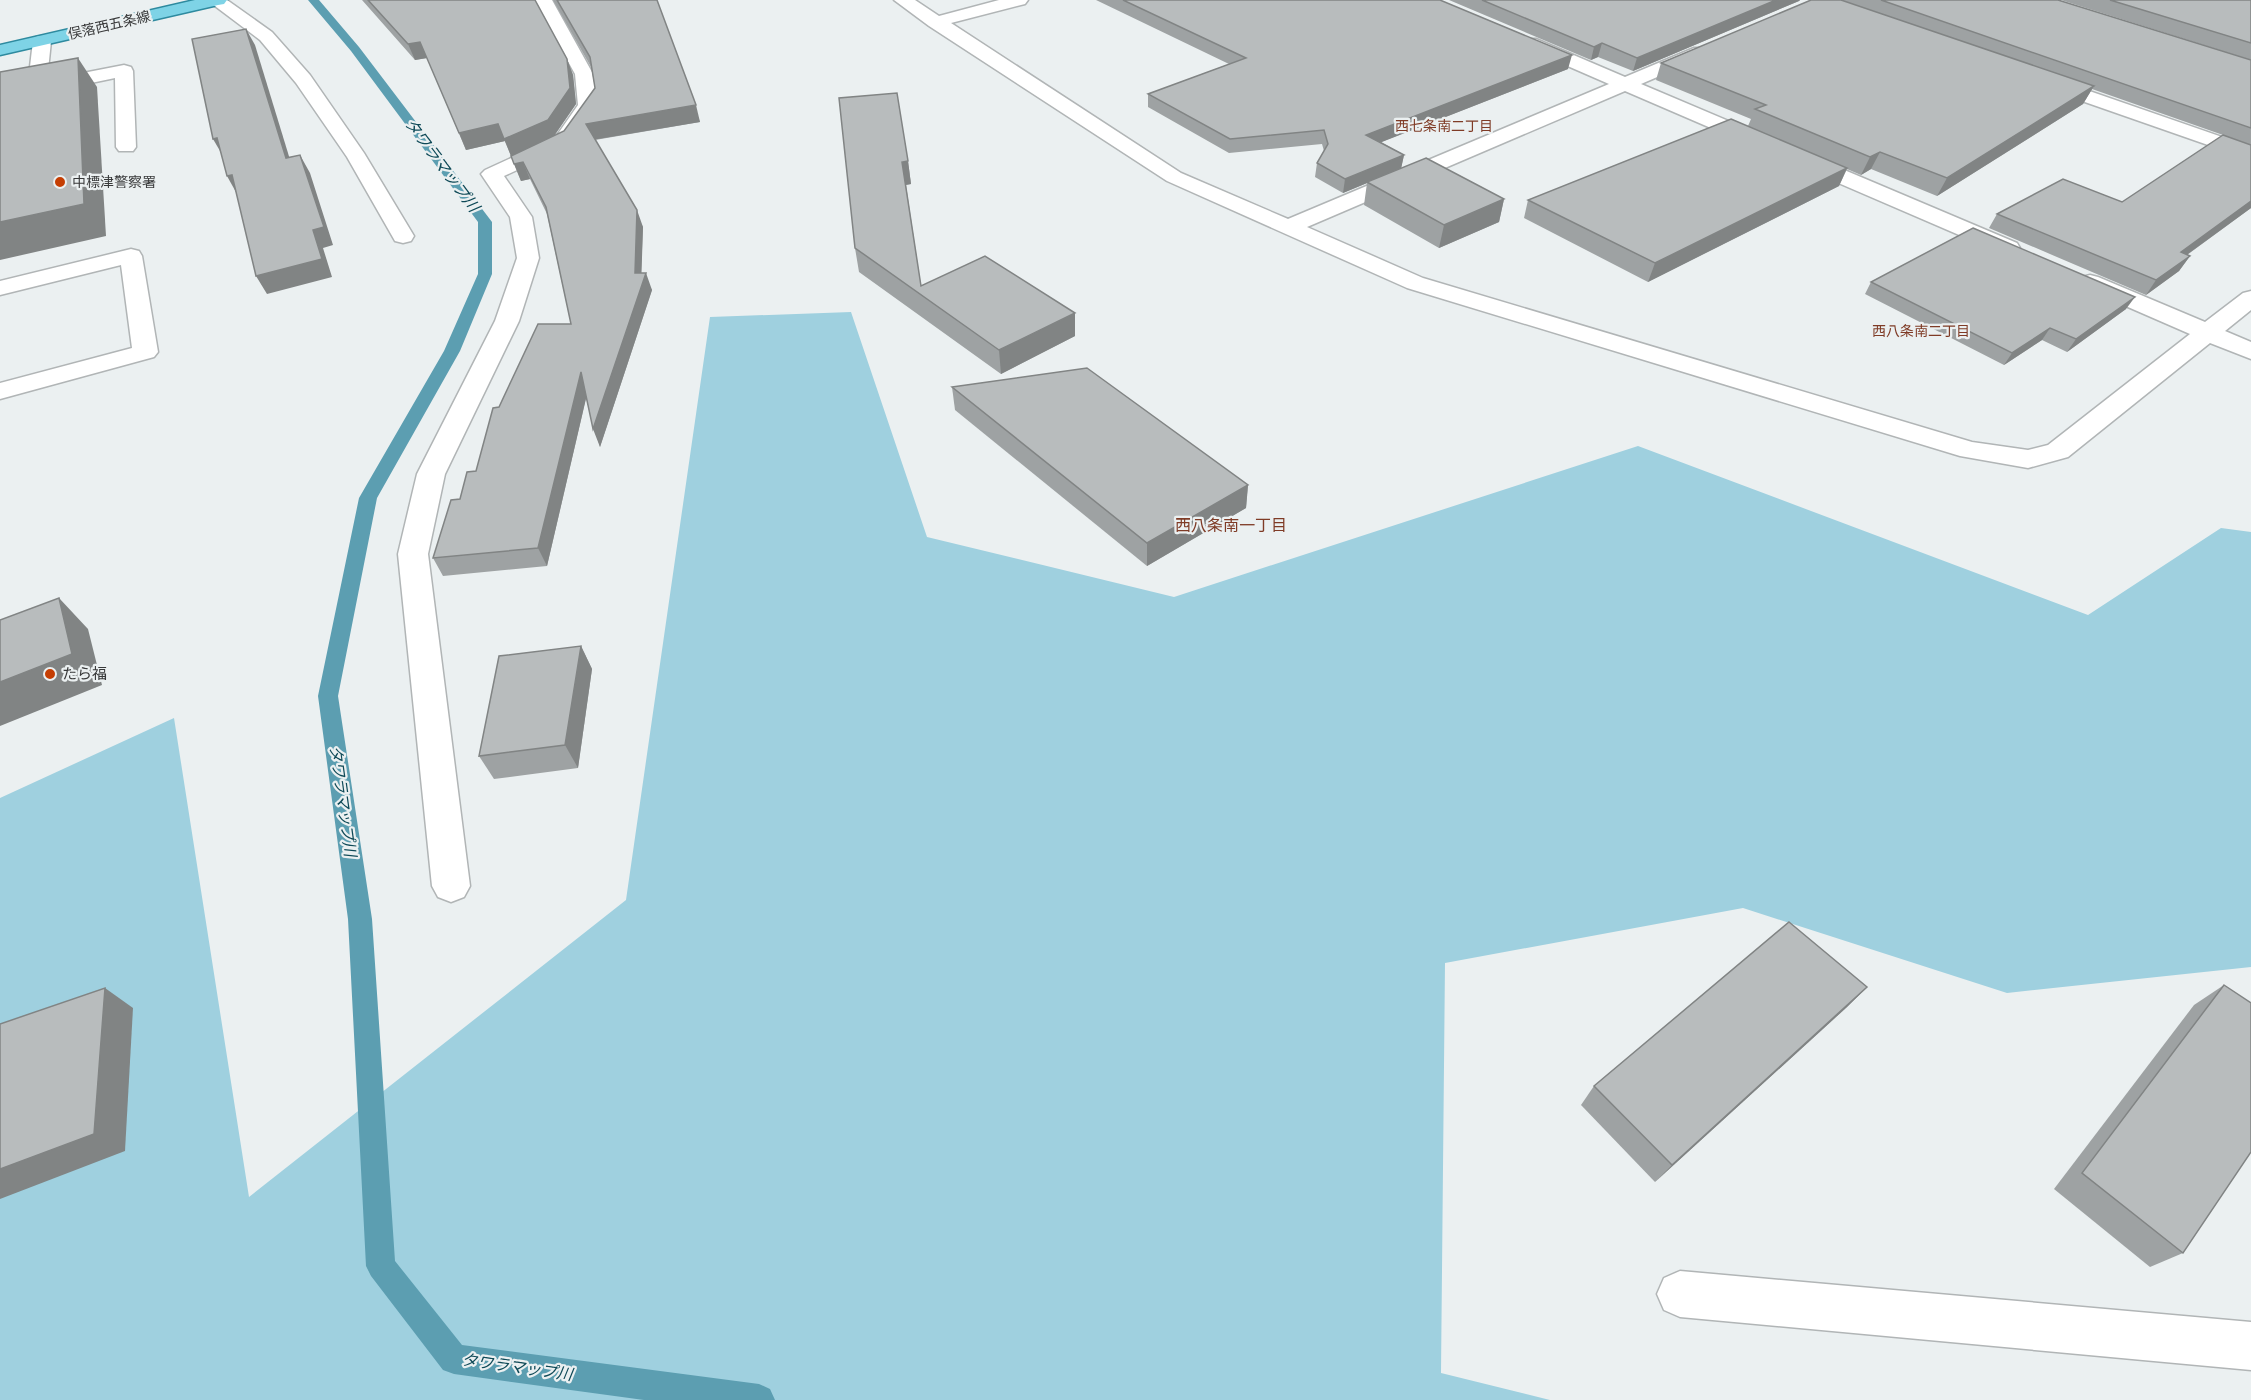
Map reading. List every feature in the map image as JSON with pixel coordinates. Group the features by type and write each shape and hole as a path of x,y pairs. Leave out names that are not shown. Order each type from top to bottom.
{"main road":[{"name":"俣落西五条線","path":"0,50 217,0"}],"street":[{"path":"217,0 266,36 303,79 357,157 403,236"},
{"path":"451,886 413,554 431,474 507,321 528,258 522,217 492,174 562,142 588,105 584,74 543,0"},
{"path":"903,0 1174,177 1415,283 1970,450 2028,459 2058,451 2209,334 2251,298"},
{"path":"935,22 1019,0"},
{"path":"1516,37 2033,258"},
{"path":"37,88 42,41"},
{"path":"1286,228 1722,43"},
{"path":"0,96 124,71 126,147"},
{"path":"2029,76 2251,154"},
{"path":"0,288 131,256 145,352 0,391"},
{"path":"2066,272 2251,351"},
{"path":"1680,1294 2251,1346"}],"shaded area":[{"path":"851,312 927,537 1174,597 1638,446 2088,615 2221,528 2251,532 2251,967 2007,993 1743,908 1445,963 1441,1373 1550,1400 0,1400 0,798 174,718 249,1197 626,900 710,317"}],"building":[{"path":"368,0 535,0 567,59 570,88 548,120 504,139 498,124 459,133 420,42 408,44"},
{"path":"557,0 657,0 696,105 586,124 637,210 635,273 646,273 593,429 581,372 538,548 433,558 451,500 460,499 467,472 476,471 493,408 499,407 538,324 571,324 546,207 523,162 514,164 511,156 564,131 595,88 590,57"},
{"path":"1123,0 1440,0 1572,55 1366,135 1404,155 1345,179 1317,163 1328,144 1324,130 1230,139 1148,94 1246,58"},
{"path":"1482,0 1776,0 1637,58 1602,43 1594,47"},
{"path":"1811,0 1841,0 2094,86 1947,178 1880,152 1870,157 1755,109 1766,105 1661,63"},
{"path":"1881,0 2058,0 2251,60 2251,128"},
{"path":"2110,0 2251,0 2251,43"},
{"path":"246,29 286,158 300,155 324,227 313,230 322,259 256,276 232,175 227,176 217,138 213,139 192,39"},
{"path":"78,58 84,204 0,222 0,72"},
{"path":"897,93 908,161 902,162 921,286 985,256 1075,313 999,350 855,248 839,98"},
{"path":"1731,119 1847,168 1655,263 1528,200"},
{"path":"2223,135 2251,145 2251,201 2181,252 2190,256 2156,280 1997,214 2063,179 2122,202"},
{"path":"1426,158 1504,199 1444,225 1367,182"},
{"path":"1973,228 2135,297 2076,339 2050,328 2012,353 1871,282"},
{"path":"1087,368 1248,485 1147,543 952,387"},
{"path":"59,598 72,654 0,682 0,620"},
{"path":"581,646 565,745 479,756 499,656"},
{"path":"1789,922 1867,987 1672,1165 1594,1086"},
{"path":"2224,985 2251,1003 2251,1152 2183,1253 2082,1173"},
{"path":"105,988 94,1134 0,1169 0,1024"}],"waterway":[{"name":"タワラマップ川","path":"313,0 355,49 485,222 485,274 452,351 368,498 328,696 360,919 381,1266 454,1359 759,1400"}],"place":[{"name":"中標津警察署","path":"60,182"},
{"name":"たら福","path":"50,674"}],"district":[{"name":"西七条南二丁目","path":"1444,126"},
{"name":"西八条南二丁目","path":"1921,331"},
{"name":"西八条南一丁目","path":"1231,525"}]}
